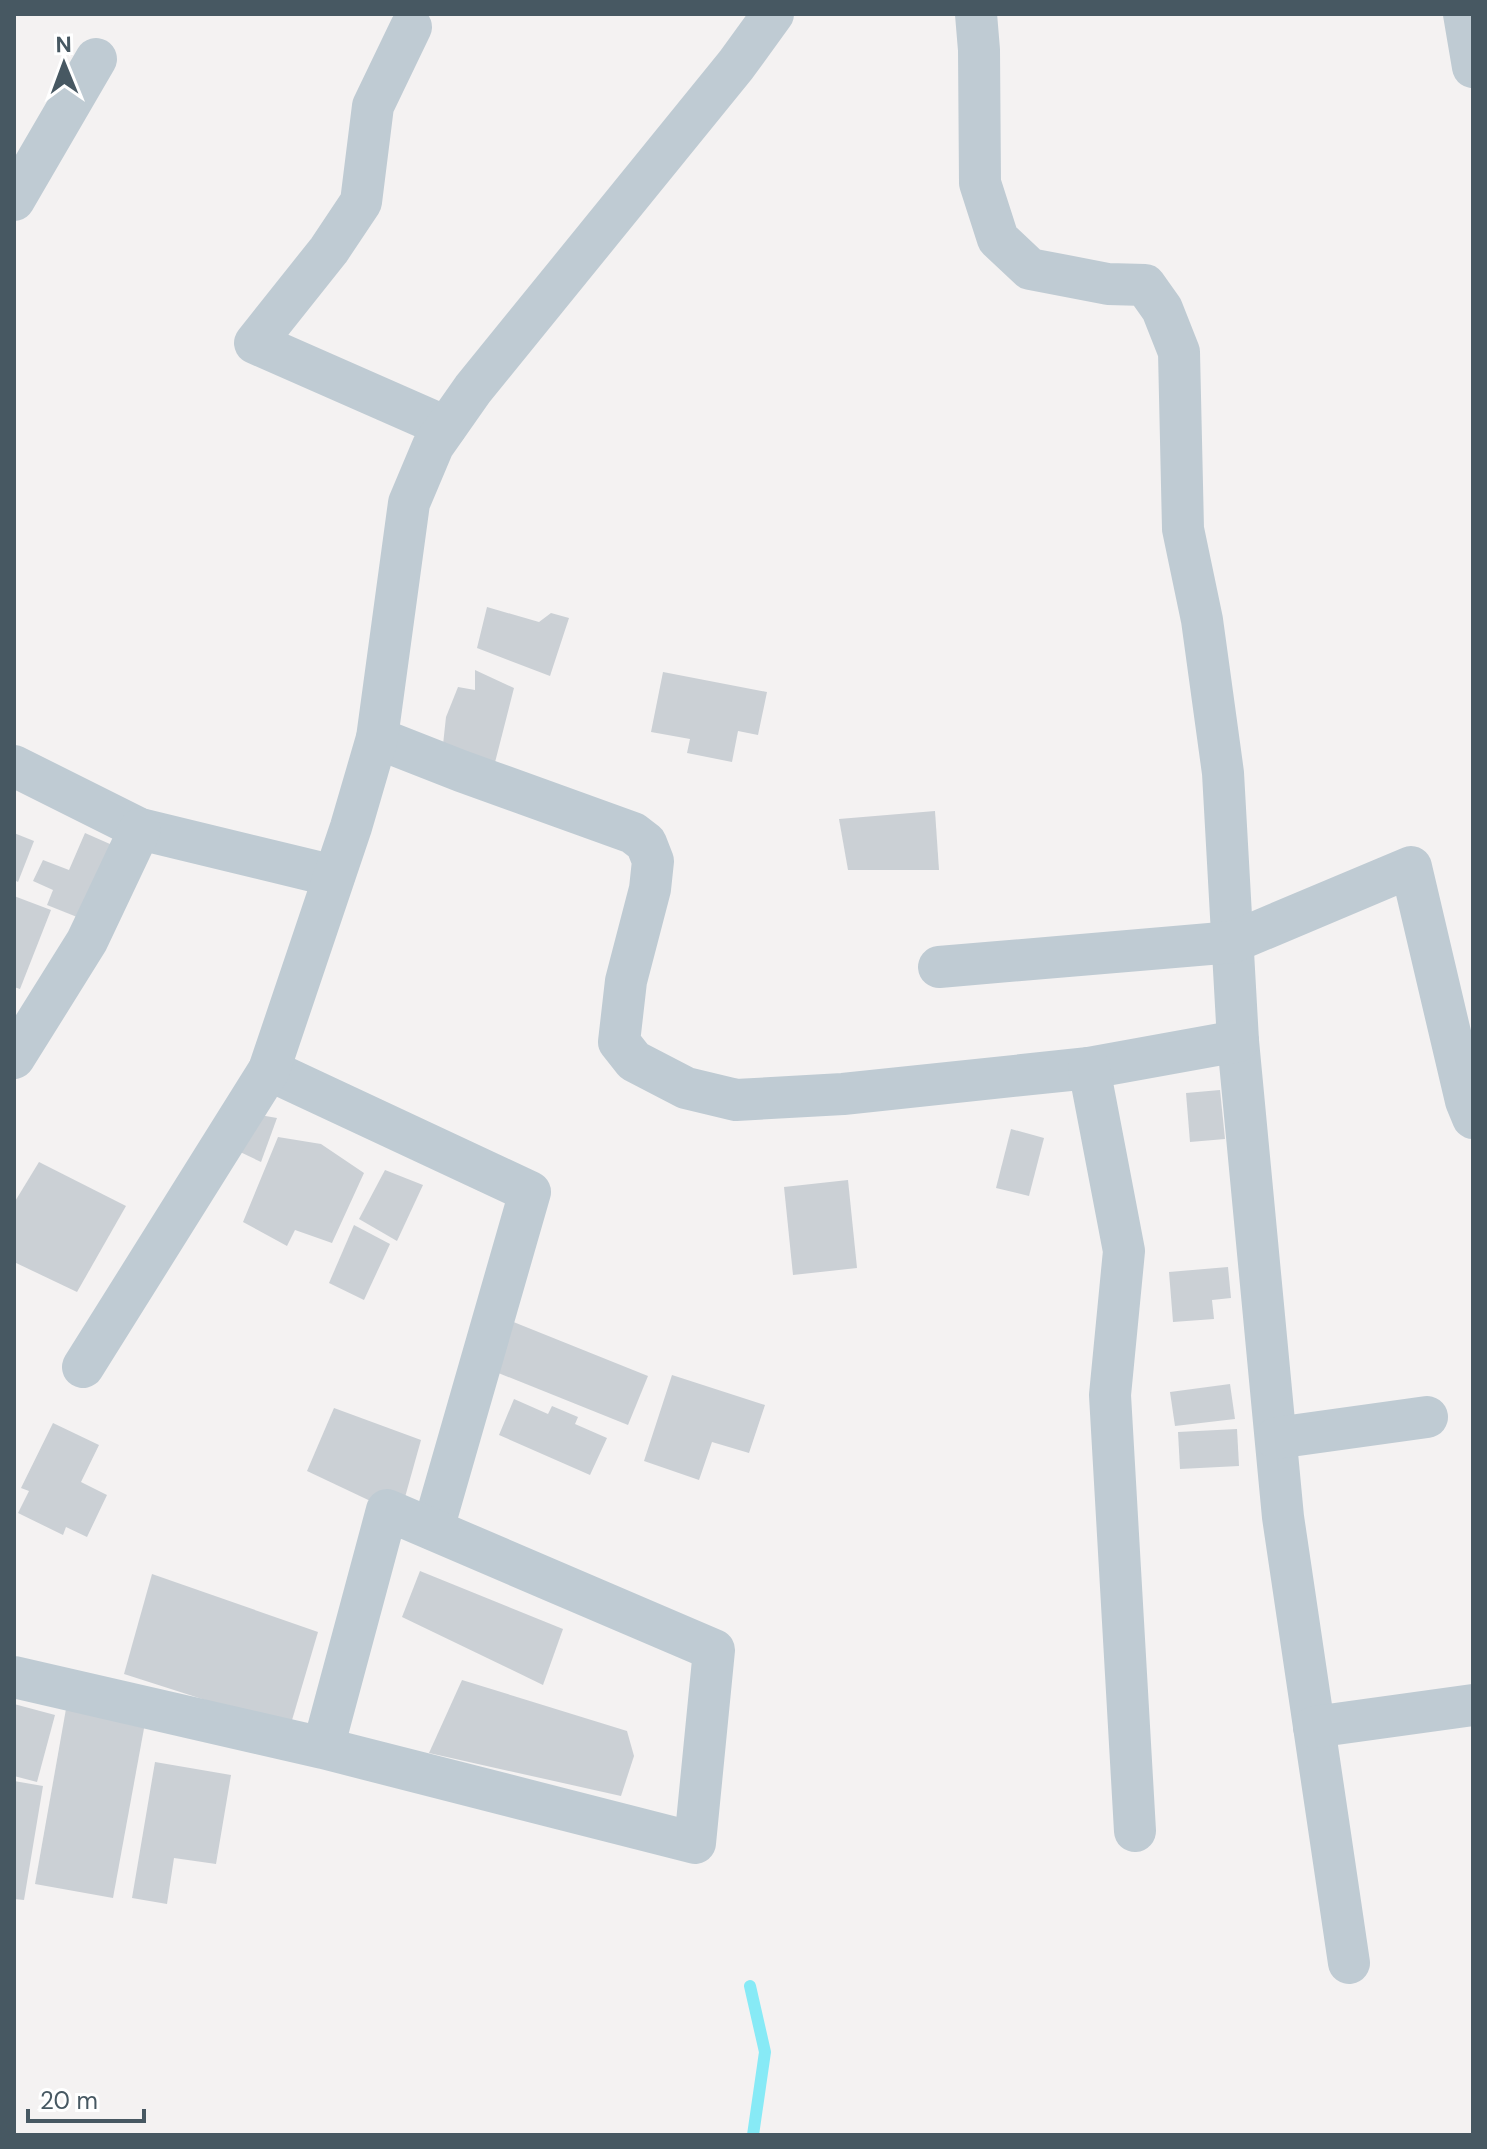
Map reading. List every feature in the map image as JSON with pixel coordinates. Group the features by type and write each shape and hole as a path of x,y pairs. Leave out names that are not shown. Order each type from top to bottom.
{"street":[{"path":"83,1367 269,1070 377,738 409,503 433,446 473,389 736,65 773,14"},
{"path":"976,14 980,183 998,239 1030,269 1108,284 1145,285 1162,309 1179,352 1183,529 1202,620 1223,773 1238,1041 1283,1517 1349,1963"},
{"path":"1464,14 1473,67"},
{"path":"411,27 373,106 361,202 329,250 255,343 446,427"},
{"path":"14,200 96,59"},
{"path":"377,738 633,833 646,843 653,861 650,889 626,981 619,1042 634,1061 686,1088 736,1100 843,1094 1089,1068 1238,1041"},
{"path":"14,766 140,829 334,876"},
{"path":"14,1058 87,941 140,829"},
{"path":"939,967 1233,942 1411,867 1466,1101 1473,1118"},
{"path":"1089,1068 1124,1251 1110,1395 1135,1831"},
{"path":"269,1070 530,1192 433,1529"},
{"path":"1276,1438 1427,1417"},
{"path":"14,1677 323,1748 695,1843 714,1650 387,1510 323,1748"},
{"path":"1314,1727 1473,1705"}],"building":[{"path":"487,607 539,622 551,613 569,618 550,676 477,648"},
{"path":"475,670 514,688 490,782 442,754 446,717 458,687 475,690"},
{"path":"663,672 767,692 758,735 738,731 732,762 687,753 690,739 651,732"},
{"path":"935,811 939,870 848,870 839,819"},
{"path":"14,833 34,841 18,882 14,880"},
{"path":"85,833 119,848 87,921 47,905 53,890 33,881 43,860 69,870"},
{"path":"14,896 51,910 20,989 14,987"},
{"path":"1220,1090 1225,1139 1190,1142 1186,1093"},
{"path":"254,1114 277,1118 261,1162 238,1151"},
{"path":"1011,1129 1044,1138 1029,1196 996,1188"},
{"path":"278,1137 321,1144 364,1173 332,1243 295,1230 287,1246 243,1222"},
{"path":"39,1162 126,1206 77,1292 14,1262 14,1203"},
{"path":"385,1170 423,1185 397,1241 359,1219"},
{"path":"848,1180 857,1268 793,1275 784,1187"},
{"path":"354,1225 390,1244 364,1300 329,1283"},
{"path":"1228,1267 1231,1298 1212,1300 1214,1319 1173,1322 1169,1272"},
{"path":"511,1321 648,1376 628,1425 491,1370"},
{"path":"672,1375 765,1405 749,1453 712,1442 699,1480 644,1461"},
{"path":"1230,1384 1235,1419 1175,1426 1170,1392"},
{"path":"514,1399 548,1414 552,1406 578,1417 575,1424 607,1438 590,1475 499,1435"},
{"path":"334,1408 421,1440 400,1515 307,1471"},
{"path":"53,1423 99,1445 81,1482 107,1495 87,1537 66,1527 63,1535 18,1513 29,1491 21,1488"},
{"path":"1237,1429 1239,1466 1180,1469 1178,1432"},
{"path":"420,1571 563,1629 543,1685 402,1617"},
{"path":"152,1574 318,1632 290,1727 124,1674"},
{"path":"462,1680 627,1731 634,1756 621,1796 429,1753"},
{"path":"14,1704 55,1715 37,1782 14,1776"},
{"path":"66,1709 145,1723 113,1898 35,1884"},
{"path":"155,1762 231,1775 216,1864 174,1858 167,1904 132,1898"},
{"path":"14,1781 43,1786 24,1900 14,1899"}],"waterway":[{"path":"750,1986 765,2052 753,2135"}]}
